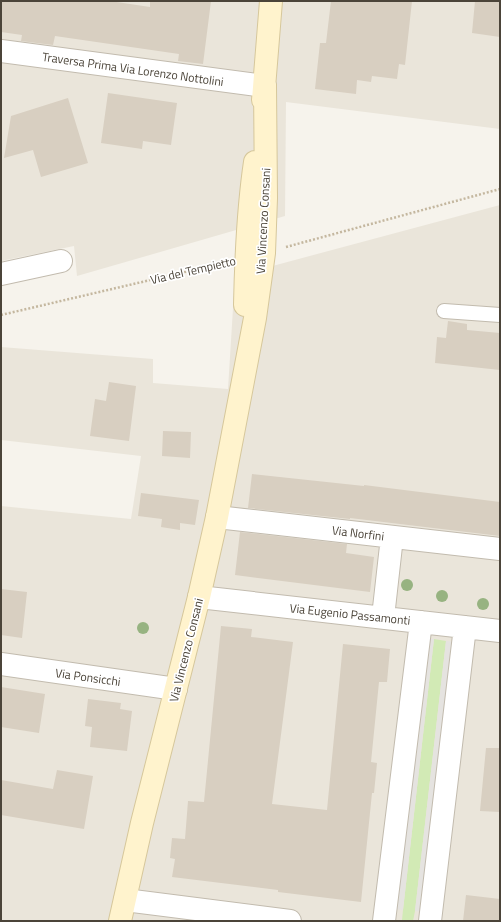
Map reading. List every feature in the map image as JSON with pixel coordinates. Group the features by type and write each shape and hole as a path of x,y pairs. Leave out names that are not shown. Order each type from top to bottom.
{"street":[{"name":"Via Vincenzo Consani","path":"120,921 142,823 199,597 217,517 255,318 255,255 266,198 265,86 271,1"},
{"name":"Traversa Prima Via Lorenzo Nottolini","path":"1,52 265,86"},
{"path":"1,274 61,261"},
{"name":"Via Norfini","path":"217,517 500,549"},
{"path":"383,617 392,537"},
{"name":"Via Eugenio Passamonti","path":"199,597 500,630"},
{"path":"384,921 421,622"},
{"path":"430,921 465,627"},
{"name":"Via Ponsicchi","path":"1,664 176,690"},
{"path":"125,900 290,921"}],"lane":[{"path":"444,311 500,315"}],"path":[{"name":"Via del Tempietto","path":"1,315 255,255 500,189"}],"shaded area":[{"path":"1,1 500,1 500,129 286,102 285,216 77,276 74,246 1,261"},
{"path":"500,205 500,921 1,921 1,506 131,519 141,456 1,440 1,347 153,359 153,383 228,389 235,276"},
{"path":"424,638 434,639 403,910 393,909"},
{"path":"446,641 455,642 424,912 415,911"}],"green space":[{"path":"434,639 446,641 415,911 413,921 402,920 403,910"}],"building":[{"path":"1,1 110,1 150,7 150,1 211,1 203,64 178,61 179,54 55,36 53,45 21,41 22,35 1,32"},
{"path":"331,1 412,1 405,65 399,64 397,79 372,76 371,82 357,80 356,94 315,89 320,43 326,43"},
{"path":"475,1 500,1 500,37 472,33"},
{"path":"108,93 177,103 171,145 143,141 142,149 101,143"},
{"path":"68,98 88,163 41,177 33,150 4,158 11,116"},
{"path":"448,321 467,324 467,330 500,333 500,370 435,363 437,337 446,338"},
{"path":"109,382 136,386 129,441 90,436 95,399 106,401"},
{"path":"163,431 191,432 190,458 162,456"},
{"path":"252,474 364,485 500,502 500,536 350,518 248,508"},
{"path":"141,493 199,500 195,525 180,523 180,530 161,527 162,519 138,516"},
{"path":"240,532 347,544 346,553 374,557 370,592 235,575"},
{"path":"1,589 27,592 22,638 1,635"},
{"path":"221,626 252,629 251,637 293,642 272,804 327,810 343,644 390,649 387,682 379,682 371,762 377,763 374,793 372,793 361,902 172,877 175,859 170,858 172,838 185,839 188,801 204,802"},
{"path":"1,687 45,694 39,733 1,727"},
{"path":"88,699 121,703 120,709 132,711 127,751 90,747 92,727 85,726"},
{"path":"486,748 500,748 500,812 480,811"},
{"path":"57,770 93,776 84,829 1,815 1,780 53,789"},
{"path":"466,895 500,899 500,921 463,921"}]}
